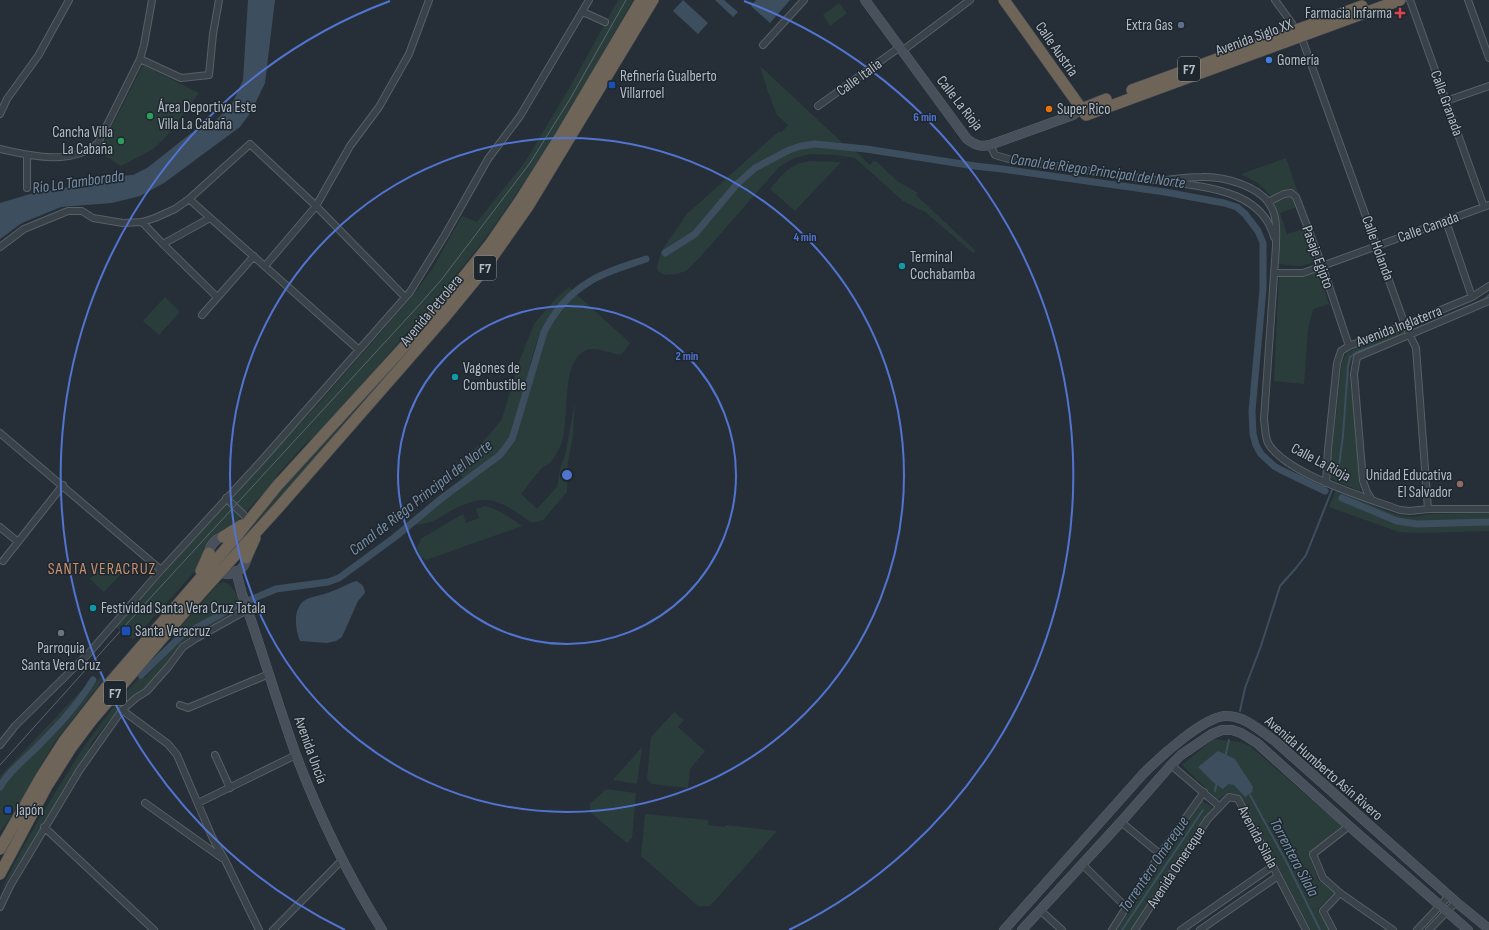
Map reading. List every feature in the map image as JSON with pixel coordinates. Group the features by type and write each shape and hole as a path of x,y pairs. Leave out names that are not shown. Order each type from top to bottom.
{"highway":[{"name":"Avenida Petrolera","path":"212,565 277,486 433,315 490,244 521,199 560,137 641,0"},
{"name":"Avenida Petrolera","path":"229,572 244,545 445,317 482,272 529,206 653,0"},
{"name":"Calle Austria","path":"1004,0 1080,113"},
{"name":"Avenida Siglo XX","path":"1299,33 1378,0"},
{"name":"Avenida Siglo XX","path":"1080,113 1299,33 1400,0"},
{"path":"223,537 249,520"},
{"path":"246,558 258,530"},
{"path":"201,586 209,553"},
{"name":"F7","path":"0,874 47,786 71,748 201,586 212,565"},
{"name":"F7","path":"0,849 41,777 64,741 107,686 201,586 229,572"}],"street":[{"path":"0,114 7,99 38,56 69,0"},
{"path":"0,149 27,155 54,158 80,153 98,143 140,59 152,0"},
{"path":"140,59 181,78 209,76 213,34 219,0"},
{"path":"265,266 316,206 350,146 379,107 409,54 429,0"},
{"path":"0,745 15,726 88,654 161,570 410,292 445,235 488,159 520,116 589,0"},
{"path":"762,45 804,0"},
{"name":"Calle La Rioja","path":"865,0 967,139 982,147 990,145 995,155 1012,160 1224,191 1244,200 1261,211 1271,228 1276,246"},
{"name":"Calle Italia","path":"818,106 970,0"},
{"name":"Calle Holanda","path":"1276,0 1299,33 1405,325 1416,348 1428,510"},
{"name":"Calle Granada","path":"1410,0 1446,101 1487,206"},
{"path":"1468,0 1489,58"},
{"path":"583,12 604,22"},
{"path":"1446,101 1489,86"},
{"name":"Avenida Siglo XX","path":"990,145 1080,113"},
{"path":"0,247 24,229 68,211 82,211 93,218 123,223 142,222 155,218 175,209 189,199 250,144 316,206 405,297"},
{"path":"26,188 27,155"},
{"name":"Calle La Rioja","path":"1159,181 1204,177 1227,180 1250,188 1264,197 1271,206 1276,221 1276,246 1264,419 1268,442 1276,452 1288,462 1326,483 1400,510 1489,509"},
{"name":"Pasaje Egipto","path":"1268,202 1284,194 1291,193 1296,197 1322,265 1349,346"},
{"path":"189,199 359,350"},
{"name":"Calle Canada","path":"1275,273 1303,272 1487,206"},
{"path":"163,244 210,218"},
{"path":"1446,221 1472,297"},
{"path":"142,222 217,297"},
{"path":"202,315 254,256"},
{"name":"Avenida Inglaterra","path":"1326,483 1337,363 1341,351 1349,346 1405,325 1472,297 1489,286"},
{"name":"Avenida Inglaterra","path":"1372,500 1363,481 1354,374 1358,357 1488,304"},
{"path":"0,433 161,570"},
{"path":"3,560 63,486"},
{"path":"226,498 249,520"},
{"path":"0,527 17,542"},
{"path":"223,537 235,538 244,545 246,558 242,566 229,572 212,565 209,553 213,543 223,537"},
{"name":"Avenida Uncía","path":"229,572 240,589 296,755 319,810 342,860 380,929"},
{"path":"0,907 10,886 44,827 94,748 122,710 136,698 148,691 183,647 247,610"},
{"path":"180,705 188,708 269,674"},
{"path":"122,710 168,744 177,755 213,839 225,860 259,930"},
{"name":"Avenida Humberto Asín Rivero","path":"1004,930 1143,774 1165,752 1207,722 1219,716 1240,718 1256,727 1275,741 1452,899 1489,929"},
{"name":"Avenida Humberto Asín Rivero","path":"1022,930 1041,911 1181,755 1212,734 1222,730 1232,730 1241,733 1257,743 1468,930"},
{"path":"1267,752 1275,741"},
{"path":"215,755 230,788"},
{"path":"198,803 296,755"},
{"name":"Avenida Silala","path":"1171,765 1219,806 1229,797 1238,799 1306,930"},
{"name":"Avenida Omereque","path":"1112,930 1160,854 1204,792"},
{"path":"145,803 225,860"},
{"name":"Avenida Omereque","path":"1134,930 1208,819 1219,806"},
{"path":"1121,822 1160,854"},
{"path":"1349,826 1313,854 1323,878 1340,893 1392,930"},
{"path":"44,827 154,930"},
{"path":"273,930 342,860"},
{"path":"1082,864 1126,907"},
{"path":"1181,930 1273,866"},
{"path":"1200,930 1278,876"},
{"path":"1333,930 1323,911 1340,893"},
{"path":"1429,930 1452,899"},
{"path":"1417,930 1444,908 1452,899"},
{"path":"1041,911 1062,930"}],"green space":[{"path":"618,0 633,0 547,147 510,204 475,252 427,310 317,435 307,442 278,474 272,484 230,529 218,535 214,539 207,547 198,568 133,640 116,627 217,513 319,403 411,298 433,268 462,216 477,222 525,162 570,87"},
{"path":"645,0 649,0 527,202 455,301 244,539 243,538 272,500 449,302"},
{"path":"839,3 847,13 830,26 823,15"},
{"name":"Área Deportiva Este Villa La Cabaña","path":"143,65 199,93 165,138 153,149 121,166 99,152"},
{"path":"760,66 850,150 854,150 870,165 873,161 877,162 897,181 918,193 916,195 976,251 973,253 925,212 903,201 855,158 836,155 811,154 794,158 779,167 686,271 664,275 658,271 657,266 662,250 687,214 778,132 782,132 788,125 777,115"},
{"path":"1286,158 1302,205 1280,213 1287,234 1303,229 1315,262 1301,266 1278,264 1279,229 1274,203 1261,186 1241,174"},
{"path":"803,162 841,162 795,211 770,189 783,174 792,167"},
{"path":"1318,271 1329,304 1313,309 1308,329 1304,384 1274,381 1279,276 1304,277"},
{"path":"569,287 573,291 555,309 546,321 539,336 533,352 521,406 509,438 500,451 463,479 455,465 484,441 502,419 519,362 534,324 556,298"},
{"path":"576,294 630,343 621,355 599,349 591,349 581,353 574,363 570,375 567,390 564,435 561,445 549,464 539,471 521,494 537,509 557,487 561,465 565,456 575,402 573,436 568,461 567,492 543,520 532,523 501,503 492,500 483,500 472,501 431,522 413,525 465,483 503,455 512,443 520,424 546,334 553,319"},
{"path":"165,297 180,312 159,335 143,321"},
{"path":"1403,329 1405,336 1357,355 1352,359 1349,369 1360,491 1329,478 1342,362 1347,353 1354,349"},
{"path":"1336,490 1403,516 1413,517 1430,514 1489,513 1489,531 1399,532 1329,507"},
{"path":"485,506 505,514 522,526 426,560 421,557 417,547 422,538 463,514 466,523 479,518 476,509"},
{"path":"109,559 123,572 104,592 90,579"},
{"path":"223,582 231,587 239,601 173,636 218,584"},
{"path":"241,605 242,608 187,639 179,646 162,671 146,687 124,702 91,743 88,752 0,892 28,837 44,811 87,742 118,702 140,677 145,678 182,638"},
{"path":"97,674 65,716 8,772 0,782 0,776"},
{"path":"100,677 103,680 54,743 11,817 0,832 0,791 8,779 51,738 78,707"},
{"path":"674,712 684,720 678,727 705,751 690,769 688,788 652,784 647,779 651,737"},
{"path":"1214,739 1240,742 1250,746 1342,826 1309,853 1318,880 1334,893 1318,909 1329,930 1311,930 1241,796 1228,792 1218,800 1182,765"},
{"path":"642,747 637,784 613,780"},
{"path":"606,789 636,793 632,838 627,843 590,812 590,804"},
{"path":"1202,801 1212,807 1131,930 1117,930"},
{"path":"645,814 708,820 708,825 725,827 726,825 777,831 710,906 698,906 641,856"}],"water":[{"name":"Río La Tamborada","path":"248,0 275,0 265,83 251,112 240,127 164,183 140,196 112,203 61,207 22,223 0,239 0,203 37,192 62,189 93,178 133,175 147,168 190,134 215,121 232,104 243,80"},
{"path":"683,0 708,23 698,34 673,11"},
{"path":"715,0 724,0 738,12 733,17"},
{"path":"756,0 790,0 770,23 751,6"},
{"path":"356,581 360,583 365,593 358,601 342,637 336,641 327,643 300,641 296,618 302,602"},
{"path":"1218,751 1235,759 1253,787 1252,792 1245,797 1234,785 1228,784 1223,789 1214,783 1198,767"}],"waterway":[{"name":"Canal de Riego Principal del Norte","path":"665,253 695,234 737,184 755,168 789,150 815,144 866,149 975,166 1165,192 1224,203 1237,207 1245,214 1258,231 1263,243 1263,289 1252,411 1253,434 1256,445 1261,454 1274,466 1325,491"},
{"name":"Canal de Riego Principal del Norte","path":"250,600 276,589 328,582 339,578 395,537 442,498 500,455 512,439 544,332 552,317 575,292 595,278 646,259"},
{"path":"1416,329 1485,299 1489,295"},
{"path":"1338,474 1350,357 1357,352 1402,335"},
{"path":"1240,711 1245,688 1261,646 1280,586 1306,555 1332,490"},
{"name":"Canal de Riego Principal del Norte","path":"1342,498 1397,521 1417,524 1489,522"},
{"name":"Canal de Riego Principal del Norte","path":"141,675 181,636 238,605"},
{"name":"Canal de Riego Principal del Norte","path":"0,787 12,771 66,716 93,680"},
{"path":"1225,757 1229,740"},
{"name":"Torrentera Omereque","path":"1215,791 1217,782"},
{"name":"Torrentera Silala","path":"1250,795 1286,861 1320,930"},
{"name":"Torrentera Omereque","path":"1122,930 1203,810"}],"tram line":[{"path":"0,765 142,607 442,279 530,163 570,99 626,0"}],"place":[{"name":"Farmacia Infarma","path":"1400,13"},
{"name":"Extra Gas","path":"1181,25"},
{"name":"Gomería","path":"1269,60"},
{"name":"Refinería Gualberto Villarroel","path":"612,85"},
{"name":"Super Rico","path":"1049,109"},
{"name":"Área Deportiva Este Villa La Cabaña","path":"150,116"},
{"name":"Cancha Villa La Cabaña","path":"121,141"},
{"name":"Terminal Cochabamba","path":"902,266"},
{"name":"Vagones de Combustible","path":"455,377"},
{"name":"Unidad Educativa El Salvador","path":"1460,484"},
{"name":"Festividad Santa Vera Cruz Tatala","path":"93,608"},
{"name":"Santa Veracruz","path":"126,631"},
{"name":"Parroquia Santa Vera Cruz","path":"61,633"},
{"name":"Japón","path":"8,810"}],"district":[{"name":"SANTA VERACRUZ","path":"102,568"}]}
